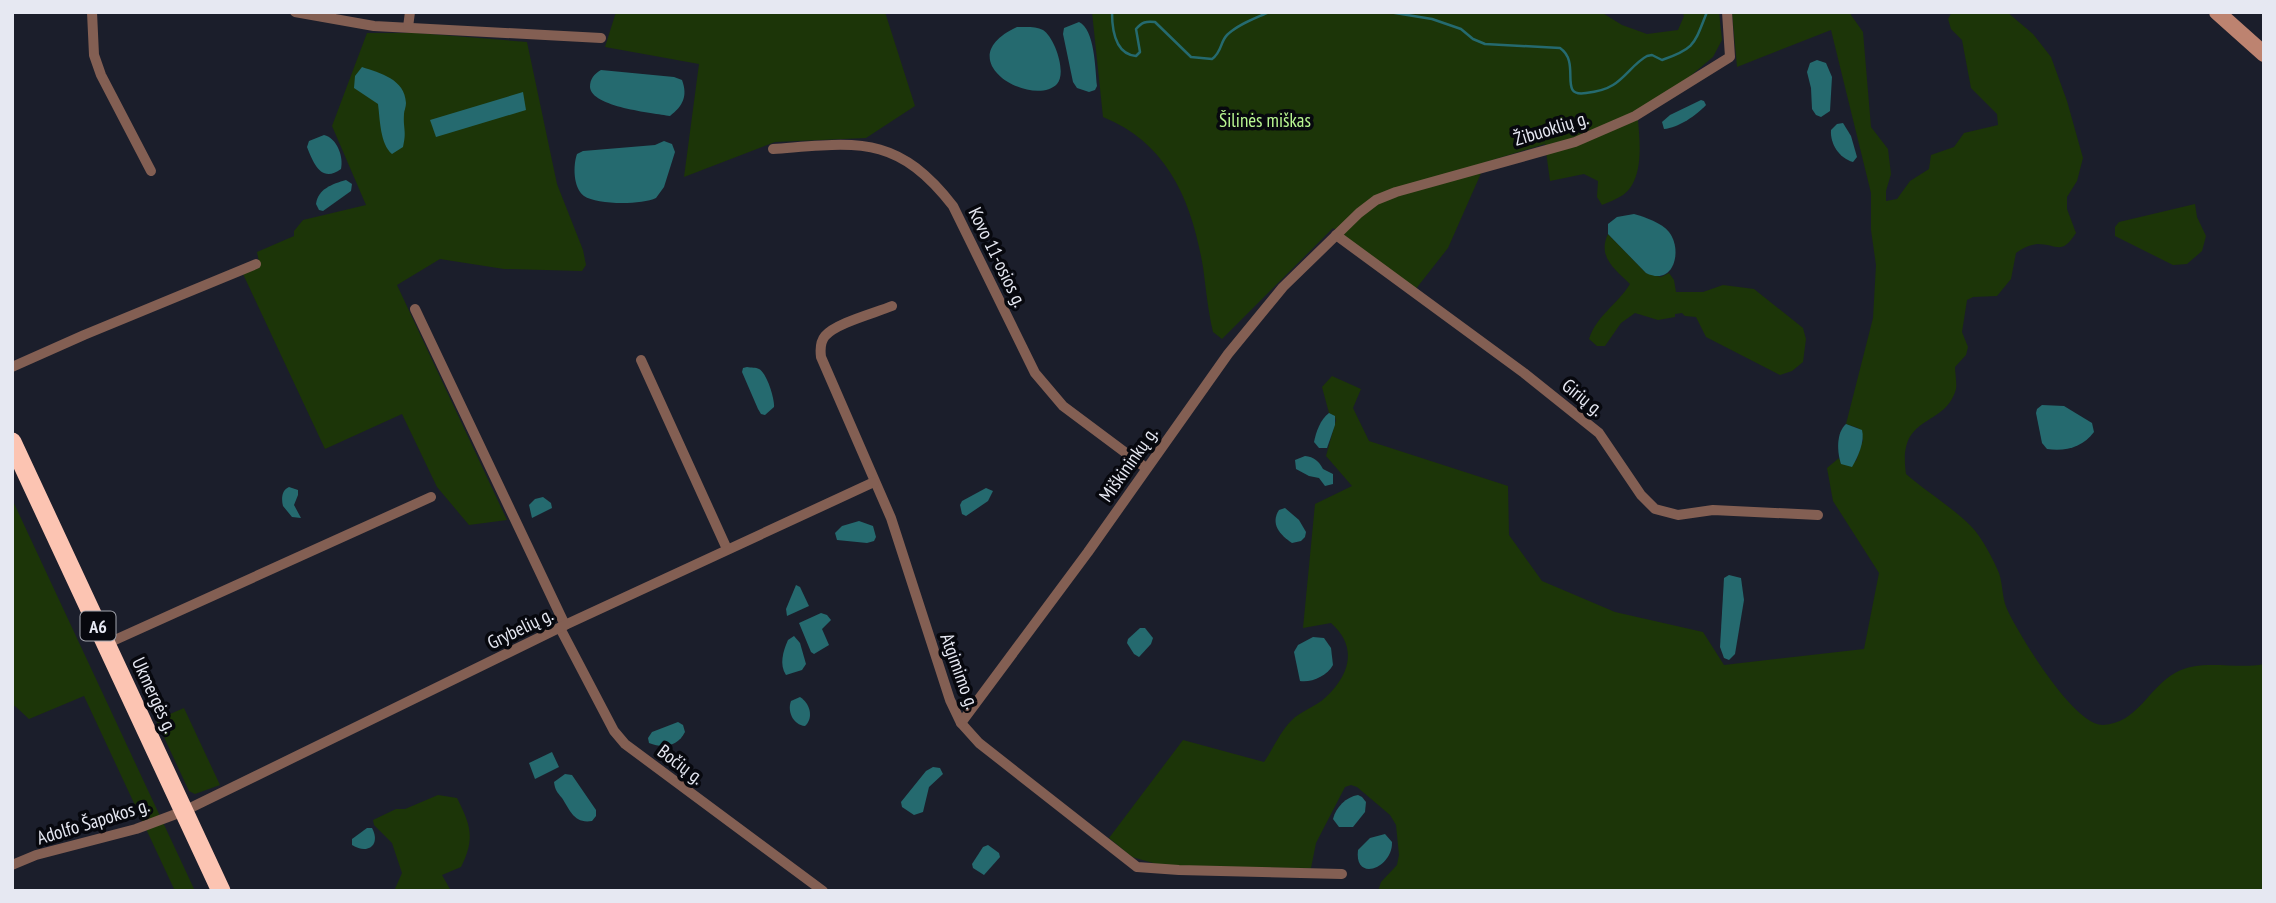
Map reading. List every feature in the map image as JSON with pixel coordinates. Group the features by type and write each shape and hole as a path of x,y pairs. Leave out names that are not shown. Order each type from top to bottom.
{"highway":[{"name":"Ukmergės g.","path":"12,442 221,891"}],"main road":[{"path":"2217,12 2264,54"}],"street":[{"path":"92,12 94,55 101,75 151,171"},
{"path":"295,12 374,26 601,38"},
{"path":"408,27 410,12"},
{"name":"Žibuoklių g.","path":"1336,234 1376,200 1386,196 1575,142 1635,116 1730,57 1727,12"},
{"name":"Kovo 11-osios g.","path":"773,149 860,144 899,155 919,170 940,189 953,206 1035,373 1063,406 1146,468"},
{"name":"Miškininkų g.","path":"961,723 1258,315 1336,234"},
{"name":"Girių g.","path":"1336,234 1524,373 1599,433 1641,495 1655,509 1678,514 1713,510 1818,514"},
{"path":"12,367 256,264"},
{"name":"Atgimimo g.","path":"892,306 831,330 823,338 821,357 891,518 950,700 961,723 979,743 1137,867 1342,874"},
{"name":"Bočių g.","path":"415,309 608,720 625,744 823,891"},
{"path":"641,360 727,548"},
{"name":"Grybelių g.","path":"184,811 727,548 874,482"},
{"path":"106,644 431,497"},
{"name":"Adolfo Šapokos g.","path":"12,865 36,855 136,829 184,811"}],"green space":[{"path":"616,12 885,12 915,106 866,138 775,142 684,177 699,64 605,47"},
{"name":"Šilinės miškas","path":"1092,12 1601,12 1622,25 1647,34 1678,30 1684,16 1682,12 1719,12 1722,40 1713,57 1638,120 1638,171 1630,188 1621,196 1602,205 1597,197 1598,181 1584,174 1550,181 1545,144 1486,162 1448,248 1415,290 1333,228 1222,339 1213,332 1198,243 1184,198 1173,177 1144,142 1126,128 1103,117"},
{"path":"1732,12 1851,12 1863,32 1871,127 1888,149 1891,174 1886,201 1897,199 1910,181 1929,169 1931,155 1954,147 1964,133 1998,125 1997,114 1971,88 1962,40 1951,29 1948,19 1952,12 2007,12 2033,34 2051,57 2083,158 2077,181 2067,197 2067,209 2076,233 2063,247 2037,244 2016,253 2011,279 1997,296 1973,297 1967,300 1962,332 1968,347 1966,355 1955,367 1956,389 1950,402 1915,430 1908,440 1905,454 1906,474 1955,512 1979,536 1999,573 2005,605 2023,638 2063,696 2091,721 2103,725 2125,718 2166,679 2185,669 2207,665 2264,664 2264,891 1378,891 1381,882 1397,865 1399,855 1396,825 1390,815 1351,785 1345,787 1316,843 1311,868 1167,867 1132,857 1109,838 1183,740 1264,762 1287,725 1326,697 1345,670 1348,651 1340,632 1331,623 1303,628 1315,504 1352,486 1326,456 1336,420 1329,413 1322,387 1332,376 1361,389 1353,408 1369,441 1508,486 1509,535 1542,581 1615,612 1703,632 1724,665 1864,649 1879,573 1833,501 1827,468 1839,458 1841,464 1856,461 1863,440 1858,428 1846,424 1873,318 1876,265 1871,230 1871,193 1831,30 1737,67"},
{"path":"367,33 417,33 527,42 557,184 583,250 586,265 582,271 504,269 440,259 397,285 507,520 469,525 437,487 402,414 325,449 243,274 260,267 257,252 294,236 294,231 303,220 366,205 332,126"},
{"path":"2195,204 2197,217 2206,236 2202,251 2187,264 2173,265 2115,236 2115,227 2119,222"},
{"path":"1608,234 1646,273 1661,277 1669,273 1674,280 1676,292 1703,292 1723,285 1754,289 1803,328 1806,339 1803,362 1792,371 1780,375 1706,337 1696,317 1682,313 1658,320 1635,313 1621,323 1605,346 1597,346 1589,339 1593,331 1630,284 1606,256 1605,242"},
{"path":"12,499 195,891 175,891 84,696 29,719 15,706 12,707"},
{"path":"184,708 220,785 195,794 189,791 156,720"},
{"path":"438,795 457,798 470,831 469,848 461,867 442,875 451,891 394,891 402,873 392,843 374,825 373,820"}],"shaded area":[{"path":"1079,22 1088,33 1095,60 1097,86 1089,92 1077,88 1073,82 1063,34 1064,28"},
{"path":"1017,27 1043,30 1052,40 1061,72 1057,84 1045,90 1015,86 1001,77 992,66 990,53 997,40"},
{"path":"1817,60 1826,63 1832,77 1830,111 1821,117 1812,109 1807,72 1810,63"},
{"path":"362,67 390,78 405,95 403,147 392,154 383,138 378,104 354,88 355,76"},
{"path":"601,70 674,77 682,80 683,100 670,116 611,104 593,94 590,87 593,77"},
{"path":"523,92 526,110 436,137 430,120"},
{"path":"1701,100 1706,105 1698,113 1681,124 1664,129 1662,122 1670,115"},
{"path":"1843,123 1851,136 1857,157 1853,162 1836,150 1832,140 1831,130 1837,124"},
{"path":"324,135 333,140 340,154 341,169 334,173 323,173 307,147 309,141"},
{"path":"664,141 672,144 675,152 664,187 656,198 619,203 590,199 580,192 575,176 577,154 583,151 655,145"},
{"path":"346,180 352,184 351,191 323,211 319,210 316,204 320,194 331,185"},
{"path":"1634,214 1662,226 1673,240 1673,264 1663,275 1646,273 1608,234 1608,224 1617,217"},
{"path":"743,368 762,371 770,387 774,407 765,415 758,409 742,372"},
{"path":"2042,405 2064,406 2092,423 2094,432 2073,447 2047,449 2042,443 2036,413"},
{"path":"1329,413 1335,416 1335,425 1327,448 1319,448 1314,442 1316,434"},
{"path":"1846,424 1862,430 1863,434 1857,459 1852,467 1841,464 1839,454 1839,437"},
{"path":"1305,456 1316,460 1323,469 1333,474 1333,484 1325,486 1319,478 1296,469 1295,460"},
{"path":"289,487 298,490 294,505 301,518 292,517 283,506 283,495"},
{"path":"986,488 993,491 988,501 966,516 962,514 962,501"},
{"path":"543,497 551,503 552,508 532,518 529,505 535,499"},
{"path":"1285,508 1299,520 1306,532 1301,541 1292,543 1278,529 1276,515 1279,510"},
{"path":"859,521 873,526 876,537 874,541 867,543 837,540 835,533 842,526"},
{"path":"1729,575 1741,578 1744,600 1735,654 1729,660 1724,658 1720,647 1724,578"},
{"path":"796,585 800,587 809,606 787,616 786,609"},
{"path":"821,613 831,620 822,629 829,645 814,654 799,623"},
{"path":"1140,628 1145,628 1153,638 1139,657 1127,643"},
{"path":"794,636 800,643 806,664 802,670 786,675 782,662 783,653 788,640"},
{"path":"1313,637 1324,638 1331,648 1333,665 1318,678 1300,681 1294,652 1298,645"},
{"path":"800,697 810,711 805,726 797,723 791,713 791,701"},
{"path":"678,722 683,725 685,732 679,740 665,746 649,743 648,738 652,732"},
{"path":"552,752 559,767 535,779 529,763"},
{"path":"933,767 940,768 943,774 929,787 923,812 914,815 902,807 901,802 926,771"},
{"path":"565,774 572,775 596,810 592,821 577,818 556,791 554,782"},
{"path":"1358,795 1366,802 1365,812 1353,827 1339,827 1333,819 1336,810 1346,800"},
{"path":"367,828 372,828 374,834 371,847 363,849 352,845 352,839"},
{"path":"1385,834 1392,842 1387,859 1374,868 1367,869 1362,866 1358,860 1358,850 1370,838"},
{"path":"988,845 999,853 1000,857 984,875 973,868 972,864 983,847"}],"waterway":[{"path":"1112,12 1116,40 1123,51 1129,54 1136,56 1140,52 1136,29 1142,23 1155,22 1191,57 1212,59 1231,31 1269,12"},
{"path":"1389,12 1432,19 1461,29 1473,39 1485,44 1560,48 1566,54 1571,85 1577,93 1610,87 1647,56 1652,55 1662,60 1682,52 1696,38 1707,12"}]}
